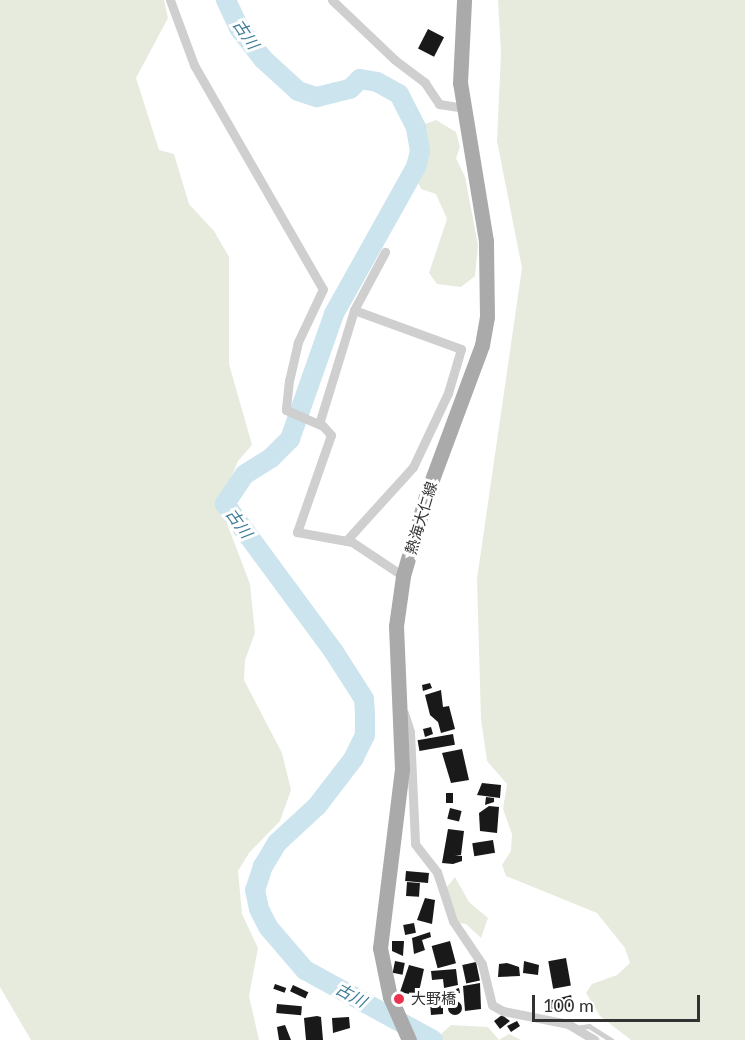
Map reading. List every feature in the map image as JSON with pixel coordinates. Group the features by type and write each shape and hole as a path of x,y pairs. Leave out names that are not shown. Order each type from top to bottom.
{"main road":[{"name":"熱海大仁線","path":"409,1040 395,1008 380,948 402,769 396,626 403,576 427,493 482,345 487,317 486,241 464,108 459,55 464,0"}],"street":[{"path":"170,0 194,65 323,289 292,361 288,412 315,423 331,435 297,532 346,541 403,576"},
{"path":"332,0 394,60 426,83 439,104 464,108"},
{"path":"315,423 354,310 385,252"},
{"path":"346,541 408,475 448,393 462,352 459,347 354,310"},
{"path":"399,703 410,732 415,844 437,872 453,921 482,964 492,1005 503,1011 576,1028 590,1038"}],"lane":[{"path":"576,1028 589,1026 611,1040"}],"shaded area":[{"path":"0,0 164,0 168,18 136,78 159,150 174,154 189,204 214,231 229,257 229,364 252,445 238,461 220,505 250,584 255,633 245,660 244,680 282,753 291,790 280,821 249,853 238,871 242,914 258,948 249,996 259,1040 31,1040 0,987"},
{"path":"498,0 745,0 745,1040 631,1040 600,1016 586,993 592,984 617,975 630,963 625,948 597,913 506,876 502,865 511,851 512,834 503,809 507,784 487,761 481,719 477,579 522,268 497,141 501,53"},
{"path":"436,120 456,132 460,147 456,158 465,177 478,245 475,276 461,287 437,284 429,273 447,219 436,194 421,189 417,180 423,157 425,124"},
{"path":"455,877 469,902 488,918 481,938 466,924 459,923 446,888"},
{"path":"451,1025 488,1027 499,1040 442,1039 442,1033"},
{"path":"509,1034 521,1040 499,1040"}],"building":[{"path":"428,29 444,37 434,57 418,49"},
{"path":"430,683 432,688 423,691 422,685"},
{"path":"441,690 443,707 449,706 455,729 441,733 438,722 430,715 425,695"},
{"path":"431,727 433,734 425,737 423,729"},
{"path":"453,734 455,745 419,751 418,740"},
{"path":"462,749 469,780 451,783 442,753"},
{"path":"482,783 501,785 500,798 477,795"},
{"path":"446,793 453,793 453,803 446,803"},
{"path":"486,797 494,798 494,802 485,805"},
{"path":"489,806 499,807 497,833 480,831 479,813"},
{"path":"450,808 462,811 459,822 447,819"},
{"path":"448,829 464,831 461,855 455,855 462,856 462,861 453,864 442,863"},
{"path":"493,840 495,853 474,856 472,843"},
{"path":"406,871 429,873 428,883 405,881"},
{"path":"407,882 420,883 419,897 406,896"},
{"path":"425,898 435,900 432,924 417,920"},
{"path":"414,923 416,933 405,935 403,925"},
{"path":"430,932 431,937 422,940 425,950 414,954 412,938"},
{"path":"392,941 404,941 403,956 392,951"},
{"path":"450,941 456,963 438,968 432,946"},
{"path":"566,958 571,986 553,989 548,961"},
{"path":"395,961 405,963 403,975 393,973"},
{"path":"524,961 539,965 538,975 523,973"},
{"path":"476,962 480,981 466,983 462,965"},
{"path":"507,963 519,967 520,976 498,977 499,964"},
{"path":"409,965 424,969 418,996 400,992"},
{"path":"456,969 458,985 444,988 443,979 432,980 431,971"},
{"path":"480,983 481,1009 465,1011 463,986"},
{"path":"275,984 286,988 285,993 273,989"},
{"path":"293,985 308,992 305,999 290,991"},
{"path":"459,988 460,993 451,995 450,991"},
{"path":"443,991 443,1014 431,1015 429,992"},
{"path":"571,995 574,1006 548,1013 545,1002"},
{"path":"455,1001 460,1003 462,1008 460,1013 455,1015 450,1013 448,1008 450,1003"},
{"path":"277,1004 302,1006 301,1015 276,1013"},
{"path":"502,1015 510,1021 500,1029 494,1021"},
{"path":"321,1017 323,1040 306,1040 304,1018"},
{"path":"349,1017 350,1028 333,1033 332,1018"},
{"path":"517,1021 520,1026 511,1032 507,1026"},
{"path":"285,1025 291,1040 279,1040 277,1027"}],"waterway":[{"name":"古川","path":"226,0 239,28 263,59 298,91 317,97 350,89 360,79 377,82 399,94 416,128 420,151 416,167 334,314 290,439 271,458 245,474 225,504 334,652 364,699 365,735 354,758 317,806 277,843 263,866 255,890 259,909 268,927 305,970 433,1040"}],"place":[{"name":"大野橋","path":"399,999"}]}
